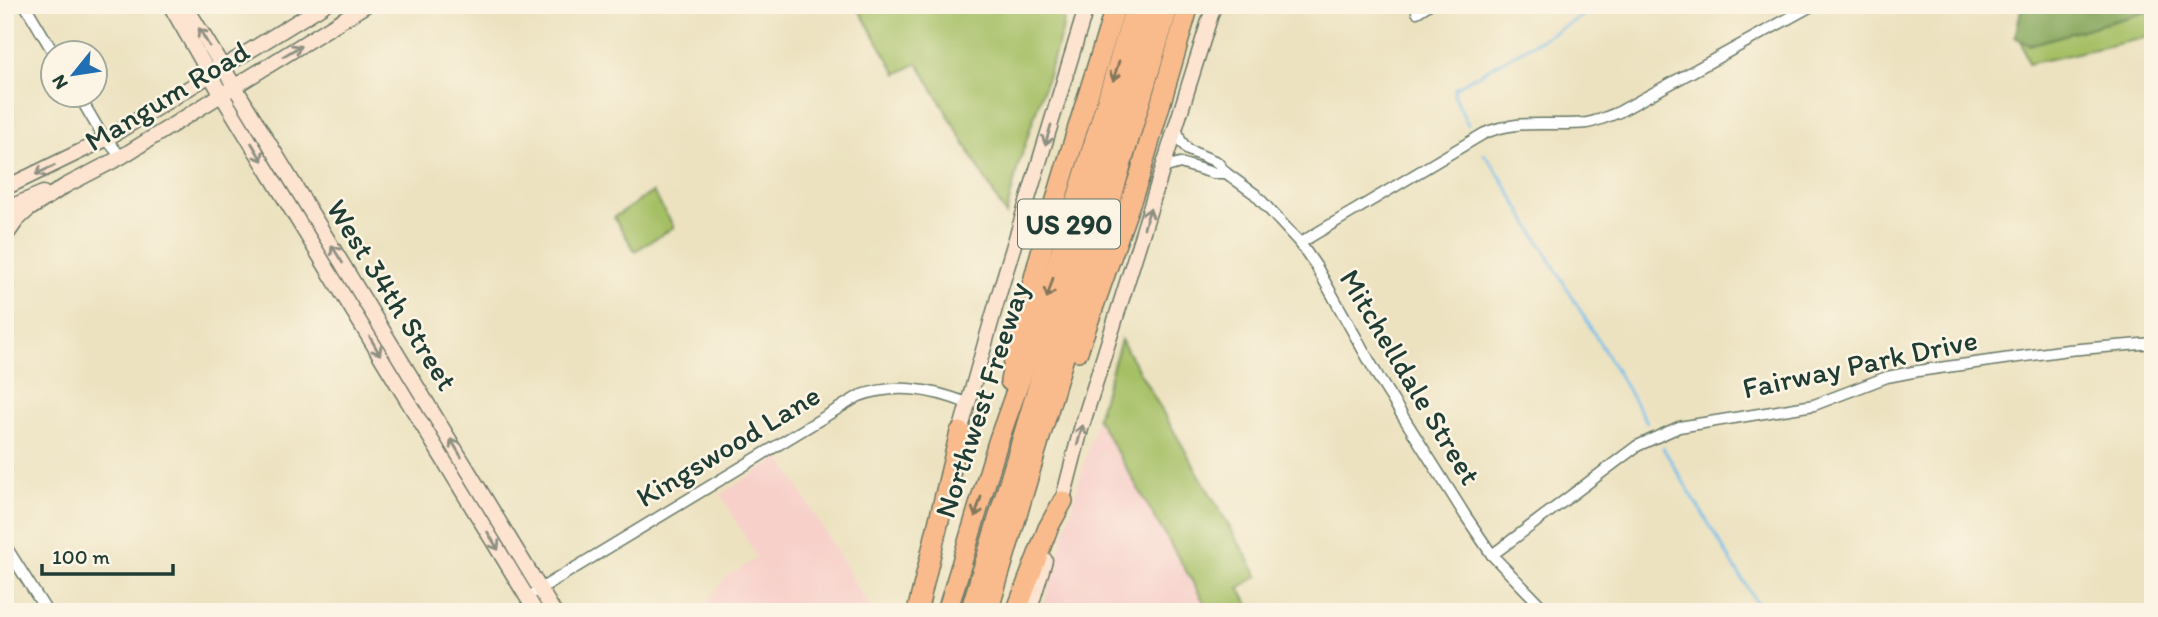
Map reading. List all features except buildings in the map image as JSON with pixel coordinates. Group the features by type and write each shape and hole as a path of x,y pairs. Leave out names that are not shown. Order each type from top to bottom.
{"highway":[{"path":"998,442 1021,324 1116,5"},
{"name":"Northwest Freeway","path":"947,612 998,442 1033,343 1136,5"},
{"path":"970,612 1153,5"},
{"name":"US 290","path":"988,612 1169,5"},
{"path":"1047,413 1064,394 1121,233 1189,5"},
{"path":"917,612 960,432"},
{"path":"1016,612 1048,528 1063,501"}],"main road":[{"name":"West 34th Street","path":"170,5 216,71 410,405 536,612"},
{"name":"West 34th Street","path":"186,5 216,71"},
{"name":"Mangum Road","path":"5,188 106,139 324,5"},
{"path":"1029,612 1063,501 1081,429 1214,5"},
{"name":"Mangum Road","path":"5,237 28,210 65,186 121,157 356,8"},
{"path":"910,612 967,403 1082,9"},
{"name":"West 34th Street","path":"227,90 424,397 554,612"},
{"name":"Mangum Road","path":"5,209 65,186"},
{"path":"410,405 424,397"}],"street":[{"path":"25,5 45,38"},
{"path":"1417,12 1428,5"},
{"path":"1300,243 1483,134 1510,125 1588,123 1603,119 1813,5"},
{"path":"87,108 121,157"},
{"name":"Mitchelldale Street","path":"1176,125 1180,140 1188,150 1217,162 1226,173 1255,194 1300,243 1316,266 1380,380 1458,505 1492,555 1548,612"},
{"name":"Mitchelldale Street","path":"1163,168 1180,163 1213,173 1226,173"},
{"name":"Fairway Park Drive","path":"1492,555 1637,446 1679,426 1814,405 1886,377 1919,371 2067,350 2153,343"},
{"name":"Kingswood Lane","path":"527,597 859,396 874,391 917,388 967,403"},
{"path":"5,545 47,612"}],"shaded area":[{"path":"1097,418 1210,612 1042,612"},
{"path":"781,457 872,612 700,612 725,578 757,558 721,494"}],"green space":[{"path":"856,5 1058,5 1065,11 1062,32 1018,166 1006,215 918,63 897,74"},
{"path":"2022,5 2153,5 2153,10 2029,45 2015,37"},
{"path":"2153,10 2153,36 2028,64 2021,40 2029,45"},
{"path":"653,192 674,227 635,251 614,217"},
{"path":"1121,340 1258,576 1239,588 1253,612 1210,612 1097,418"}],"waterway":[{"path":"1468,125 1454,95 1455,88 1602,5"},
{"path":"1484,154 1494,166 1647,422"},
{"path":"1663,448 1762,612"}]}
